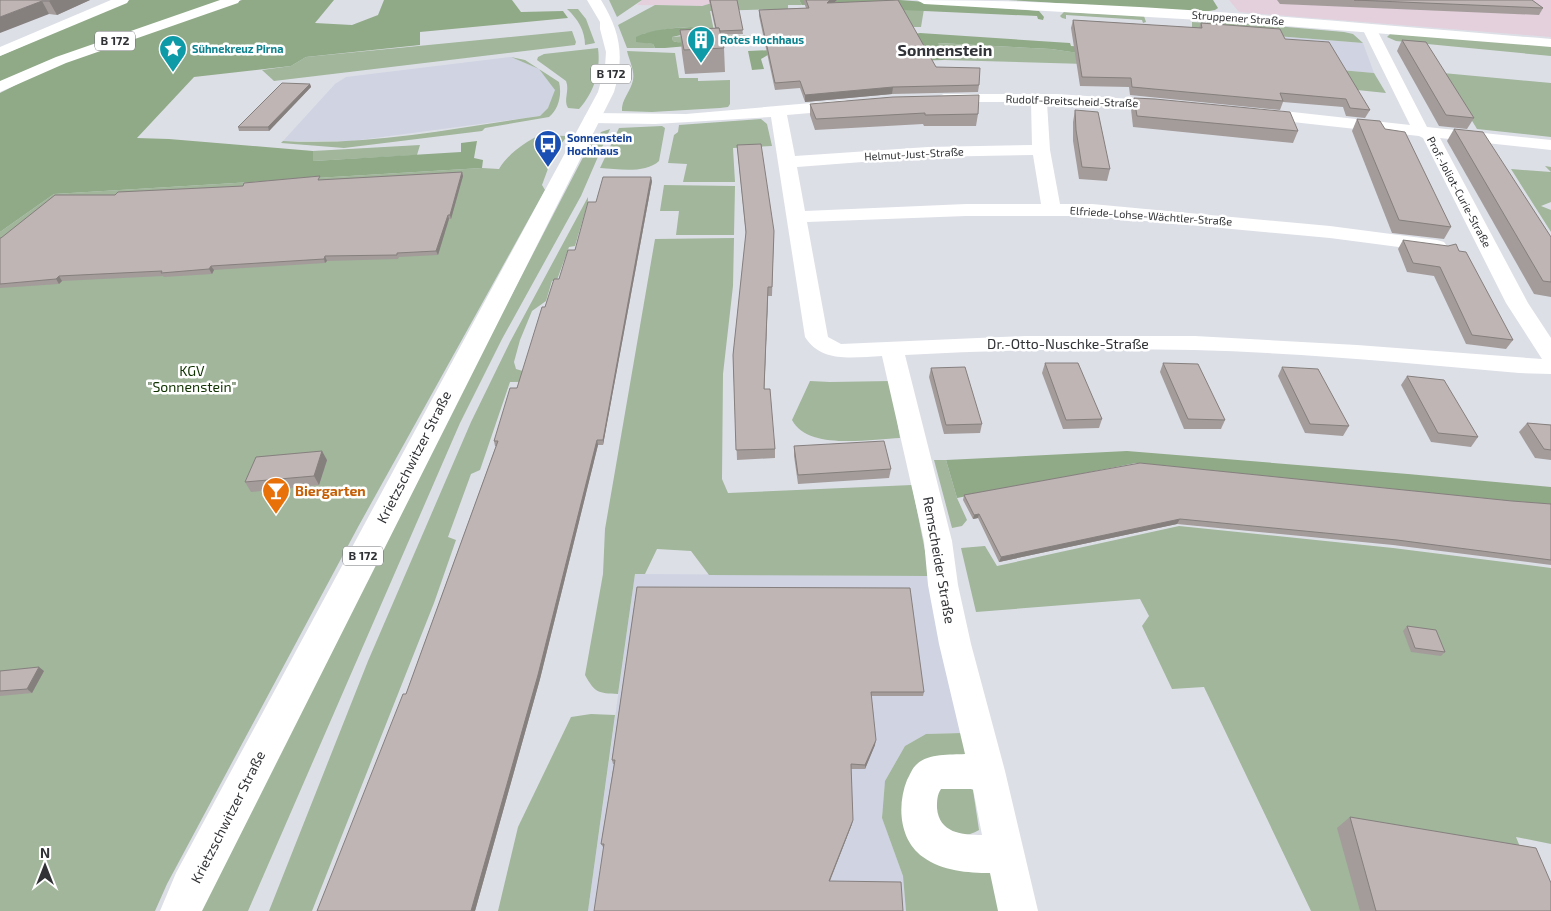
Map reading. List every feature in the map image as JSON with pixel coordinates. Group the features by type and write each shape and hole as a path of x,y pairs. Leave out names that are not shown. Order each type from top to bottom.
{"main road":[{"name":"B 172","path":"0,52 122,0"},
{"name":"B 172","path":"0,88 61,60 233,0"},
{"path":"581,0 593,18 606,26"},
{"name":"Krietzschwitzer Straße","path":"181,911 223,826 592,118 611,77 613,54 606,26 607,22 594,0"},
{"name":"Struppener Straße","path":"924,0 1234,18 1551,43"}],"street":[{"name":"Prof.-Joliot-Curie-Straße","path":"1369,28 1421,130 1430,135 1517,303 1551,355"},
{"path":"1039,98 1041,150 1051,210"},
{"name":"Rudolf-Breitscheid-Straße","path":"928,100 1039,98 1106,100 1181,106"},
{"path":"592,118 638,119 861,104"},
{"name":"Dr.-Otto-Nuschke-Straße","path":"778,111 818,341 827,347 841,351 1087,342 1202,344 1321,349 1519,366 1550,366 1551,364"},
{"path":"1239,112 1551,144"},
{"name":"Helmut-Just-Straße","path":"788,162 928,152 1041,150"},
{"name":"Elfriede-Lohse-Wächtler-Straße","path":"797,217 966,210 1092,210 1330,232 1443,247"},
{"name":"Remscheider Straße","path":"892,348 938,541 942,585 955,644 987,771 1018,911"},
{"path":"987,771 940,772 930,775 920,790 919,816 924,830 945,849 975,855 1004,853"}],"shaded area":[{"path":"642,0 722,0 702,6 637,5"},
{"path":"1229,0 1551,0 1551,37 1239,12"},
{"path":"1192,29 1363,43 1374,73 1193,57"},
{"path":"511,57 539,69 556,90 548,108 540,116 352,141 283,141 335,84 346,77"},
{"path":"635,574 930,576 962,733 926,734 905,746 885,781 882,818 903,876 906,911 588,911"}],"green space":[{"path":"129,0 225,0 0,83 0,56"},
{"path":"242,0 334,0 315,23 352,25 378,15 384,0 512,0 521,12 563,11 568,18 420,32 420,45 306,57 291,66 194,77 137,138 313,151 313,161 461,152 461,143 477,141 474,158 483,160 482,168 54,194 0,232 0,93 47,69"},
{"path":"609,0 642,0 617,17"},
{"path":"722,0 799,0 802,5 788,5 788,9 710,11 715,36 694,42 680,43 673,41 672,37 684,36 691,27 643,34 647,43 653,44 655,48 627,48 618,25 655,5 702,6"},
{"path":"799,0 900,0 1039,11 1044,17 1043,20 1038,19 1037,16 902,10 851,3 802,5"},
{"path":"1008,0 1213,0 1218,8 1203,12"},
{"path":"567,9 578,9 586,19 595,43 585,45 584,35 580,26"},
{"path":"924,9 921,27 911,27 902,10"},
{"path":"1064,12 1144,16 1146,22 1143,23 1142,20 1066,15 1066,19 1060,16"},
{"path":"1207,20 1344,32 1353,34 1363,43 1192,29 1192,22 1207,23"},
{"path":"691,27 704,30 672,37 673,41 684,43 726,35 755,36 756,40 665,48 655,48 653,44 636,42 636,37 649,32"},
{"path":"572,31 576,42 575,45 274,81 262,70 291,66 306,57"},
{"path":"920,33 1070,43 1071,46 1184,54 1112,58 1051,49 938,43 944,60 912,61 771,53 761,59 764,69 752,70 748,51 845,47"},
{"path":"1391,33 1551,45 1551,56 1396,41 1387,37"},
{"path":"937,43 1051,49 1113,58 1120,65 944,60"},
{"path":"598,48 597,73 589,96 579,109 568,108 566,102 566,81 537,60 538,57 544,54"},
{"path":"627,51 675,53 679,78 698,78 698,81 730,80 730,104 728,107 720,108 652,112 622,111 623,103 632,84 633,77 633,69"},
{"path":"511,57 525,60 539,69"},
{"path":"1240,61 1374,73 1386,93 1357,90"},
{"path":"539,69 559,82 559,101 549,117 485,128 482,131 344,148 281,143 283,141 347,141 412,135 540,116 548,108 555,90"},
{"path":"1443,73 1551,83 1551,137 1477,129"},
{"path":"761,119 767,124 772,146 733,148 735,182 683,182 687,164 668,163 674,135 678,132 679,125"},
{"path":"662,126 665,128 659,161 646,168 631,170 600,168 619,128"},
{"path":"610,129 581,196 502,339 460,423 248,911 199,911 481,354 592,140 596,140 601,132"},
{"name":"KGV \"Sonnenstein\"","path":"540,135 567,136 553,155 542,185 545,190 358,527 167,884 155,911 0,911 0,232 54,194 482,168 499,169 517,149"},
{"path":"420,145 417,155 313,161 313,151"},
{"path":"1511,169 1551,172 1551,202 1541,206 1551,210 1551,232"},
{"path":"664,185 735,186 734,235 676,235 679,211 660,211"},
{"path":"588,197 575,246 569,247 557,280 552,281 546,301 532,311 520,340 514,362 516,369 526,372 610,381 510,382 480,470 471,474 448,537 456,540 434,603 312,911 269,911 368,661 471,422 510,342"},
{"path":"734,238 733,286 723,374 722,479 728,493 912,485 930,576 709,575 691,551 657,549 645,574 635,574 618,694 601,692 595,689 585,675 603,574 605,529 655,239"},
{"path":"810,381 891,381 900,438 857,441 826,440 800,430 792,420"},
{"path":"1127,451 1551,487 1551,506 1136,463 957,498 946,460"},
{"path":"934,460 946,460 957,498 967,520 962,526 952,528"},
{"path":"1179,526 1393,548 1551,568 1551,844 1516,837 1546,911 1311,911 1204,687 1172,689 1142,626 1149,616 1140,599 976,612 961,548 985,546 997,566"},
{"path":"591,714 615,715 588,911 498,911 518,827 571,717"},
{"path":"962,733 967,756 907,800 990,866 1001,911 906,911 903,876 882,818 885,781 905,746 926,734"},
{"path":"963,785 973,790 979,830 964,835 941,828 932,799 941,788"}],"building":[{"path":"0,0 53,0 42,1 0,17"},
{"path":"710,0 737,0 743,30 720,31 719,28 716,28"},
{"path":"806,0 830,0 827,3 898,0 936,67 980,68 979,85 893,87 805,95 800,81 775,83 759,10 809,8"},
{"path":"1354,0 1532,0 1543,8"},
{"path":"1073,20 1202,28 1201,23 1280,29 1285,39 1329,42 1370,110 1350,108 1346,99 1280,93 1283,101 1132,87 1131,78 1082,77"},
{"path":"719,28 724,48 684,50 680,30"},
{"path":"1402,40 1426,42 1474,118 1446,115"},
{"path":"282,83 310,84 268,127 238,127"},
{"path":"979,95 978,114 925,115 925,113 816,119 810,104 893,97"},
{"path":"1134,98 1290,112 1298,131 1137,116"},
{"path":"1075,110 1098,112 1110,169 1082,167"},
{"path":"1357,119 1380,121 1385,129 1405,132 1451,227 1399,220"},
{"path":"1454,129 1483,132 1551,237 1551,282 1543,281"},
{"path":"761,144 774,231 772,287 768,287 764,389 770,389 775,449 736,450 733,355 746,232 737,145"},
{"path":"462,172 450,215 448,215 436,251 397,253 397,255 325,256 324,259 211,266 209,269 161,273 162,271 59,276 56,279 0,284 0,238 55,195 115,195 118,192 243,186 244,183 320,176 318,180"},
{"path":"603,177 651,177 603,440 597,440 538,675 471,911 317,911 403,694 406,694 498,441 494,441 510,388 517,388 542,307 545,307 554,279 559,279 568,250 575,250 588,202 596,202"},
{"path":"1403,240 1448,246 1456,244 1459,251 1466,252 1513,340 1472,335 1440,267 1413,263"},
{"path":"1045,363 1078,363 1102,419 1066,420"},
{"path":"1163,363 1198,364 1225,420 1188,419"},
{"path":"965,367 982,424 946,425 931,368"},
{"path":"1282,367 1318,369 1349,426 1310,424"},
{"path":"1407,376 1444,380 1478,437 1438,433"},
{"path":"1527,423 1551,425 1551,450 1544,449"},
{"path":"884,441 891,469 798,475 794,446"},
{"path":"322,451 314,476 245,482 256,457"},
{"path":"1140,463 1551,504 1551,560 1397,540 1180,519 1001,557 979,514 974,515 964,495"},
{"path":"637,587 910,588 924,692 871,692 876,740 865,765 851,764 853,820 829,881 901,882 903,911 594,911 604,844 601,844 615,760 612,760"},
{"path":"1407,626 1436,630 1445,652 1415,648"},
{"path":"39,667 27,689 0,691 0,671"},
{"path":"1350,817 1536,848 1551,883 1551,911 1376,911"}],"place":[{"name":"Rotes Hochhaus","path":"701,64"},
{"name":"Sühnekreuz Pirna","path":"173,73"},
{"name":"Sonnenstein Hochhaus","path":"548,168"},
{"name":"Biergarten","path":"276,515"}],"district":[{"name":"Sonnenstein","path":"945,50"}]}
